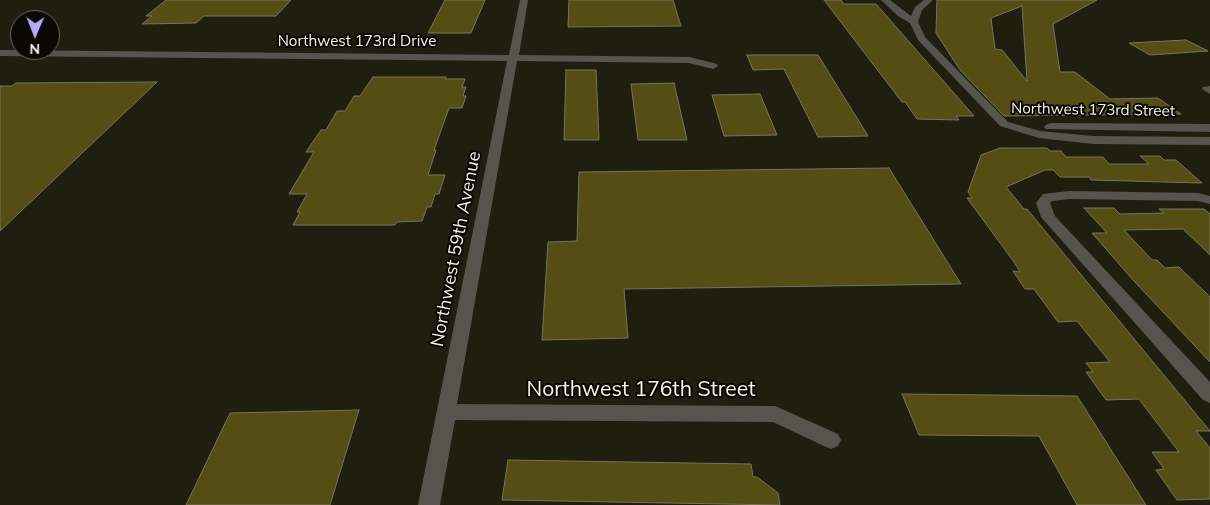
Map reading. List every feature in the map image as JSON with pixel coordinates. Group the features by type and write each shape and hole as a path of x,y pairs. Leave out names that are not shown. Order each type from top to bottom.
{"street":[{"name":"Northwest 59th Avenue","path":"429,505 524,0"},
{"path":"885,0 914,22 921,38 1004,124"},
{"path":"914,22 918,10 929,0"},
{"name":"Northwest 173rd Drive","path":"0,53 689,60 713,66"},
{"name":"Northwest 173rd Street","path":"1004,124 1033,127 1210,128"},
{"name":"Northwest 173rd Street","path":"1004,124 1039,134 1094,140 1210,142"},
{"path":"1210,200 1198,197 1069,195 1048,197 1043,202 1048,217 1210,395"},
{"name":"Northwest 176th Street","path":"445,412 775,414 831,440"}],"building":[{"path":"166,0 291,0 276,16 204,16 196,23 142,24 152,16 146,16"},
{"path":"445,0 485,0 471,33 428,33"},
{"path":"569,0 673,0 681,26 568,27"},
{"path":"824,0 841,0 844,4 876,4 974,116 956,116 959,120 917,119"},
{"path":"937,0 1097,0 1053,24 1060,72 1075,72 1110,99 1158,98 1181,114 1004,116 960,70 936,33","holes":["1022,6 1027,81 1002,50 995,49 991,18"]},
{"path":"1186,40 1208,51 1150,55 1129,43"},
{"path":"747,55 818,55 868,136 818,137 784,69 753,70"},
{"path":"566,70 596,70 599,140 564,140"},
{"path":"373,77 446,77 445,79 465,79 462,87 466,87 463,96 466,96 462,108 449,108 434,150 436,150 428,175 445,175 439,194 435,194 431,207 427,207 422,221 397,222 395,225 293,225 300,212 297,212 307,194 289,194 314,152 306,152 321,130 326,130 337,111 345,111 354,96 360,96"},
{"path":"157,82 0,231 0,86 12,86 16,83"},
{"path":"674,83 687,140 638,140 631,84"},
{"path":"760,94 777,135 724,136 712,95"},
{"path":"1000,148 1047,148 1050,151 1061,151 1066,157 1103,157 1109,164 1149,164 1140,156 1160,156 1164,160 1176,160 1202,183 1091,180 1089,177 1060,177 1053,170 1045,170 1006,187 1024,209 1027,209 1210,431 1196,431 1210,448 1210,499 1177,500 1156,470 1164,469 1152,452 1179,452 1139,399 1106,400 1086,372 1093,372 1086,363 1110,362 1077,321 1058,322 1034,289 1025,289 1013,271 1020,272 1014,262 967,198 972,198 968,192 981,155"},
{"path":"889,168 961,284 624,289 628,338 542,340 548,242 577,241 579,172"},
{"path":"1084,208 1114,208 1120,214 1164,213 1159,209 1204,209 1210,214 1210,255 1183,229 1124,230 1152,260 1157,260 1165,268 1179,267 1210,297 1210,362 1092,233 1107,233"},
{"path":"902,394 1077,396 1146,505 1077,505 1039,436 919,435"},
{"path":"359,410 330,505 186,505 230,413"},
{"path":"508,460 751,464 753,477 757,477 778,493 780,505 502,500"}]}
